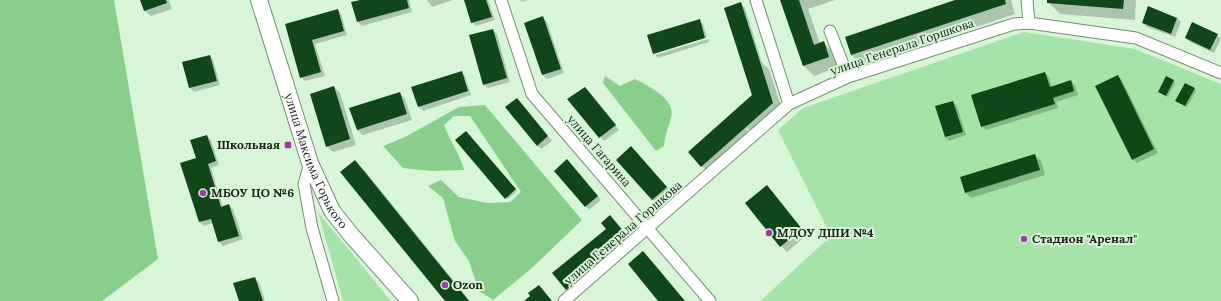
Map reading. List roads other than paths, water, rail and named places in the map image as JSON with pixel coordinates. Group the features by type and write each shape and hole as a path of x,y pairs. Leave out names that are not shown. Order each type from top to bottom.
{"street":[{"name":"улица Максима Горького","path":"259,0 310,163 332,212 410,301"},
{"name":"улица Гагарина","path":"502,0 532,94 710,301"},
{"path":"756,0 789,104"},
{"path":"1027,0 1029,23"},
{"name":"улица Генерала Горшкова","path":"564,301 789,104 848,77 1014,24 1029,23 1136,38 1221,73"},
{"path":"830,30 848,77"},
{"path":"310,163 304,184 312,228 332,301"}],"place":[{"name":"Школьная","path":"288,145"},
{"name":"МБОУ ЦО №6","path":"203,193"},
{"name":"МДОУ ДШИ №4","path":"769,233"},
{"name":"Стадион \"Аренал\"","path":"1024,239"},
{"name":"Ozon","path":"445,285"}]}
